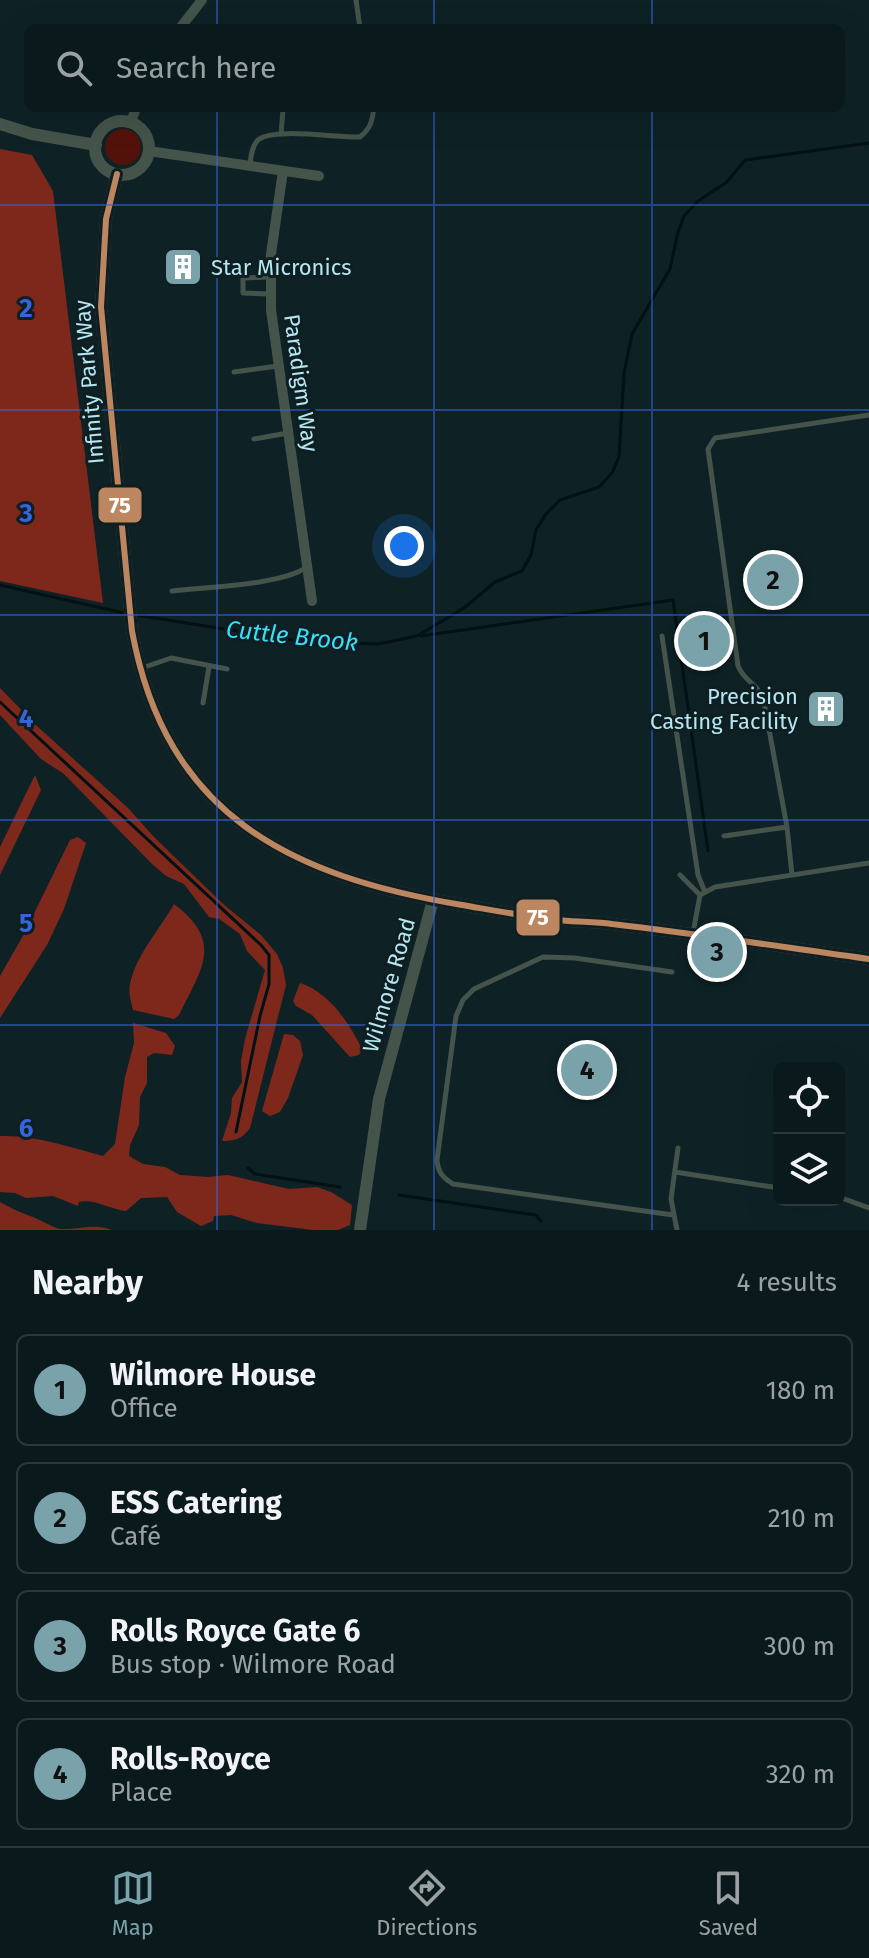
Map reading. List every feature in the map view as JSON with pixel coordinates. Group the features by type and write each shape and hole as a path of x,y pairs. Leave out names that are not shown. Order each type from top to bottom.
{"street":[{"path":"183,24 202,0"},
{"path":"131,122 135,112"},
{"path":"131,122 145,133 149,151 142,167 126,175 117,174 101,164 96,145 98,136 112,123 131,122"},
{"path":"0,124 32,134 96,145"},
{"path":"149,151 319,176"},
{"name":"Paradigm Way","path":"283,171 269,277 270,294 312,601"},
{"name":"Infinity Park Way","path":"117,174 106,219 101,307 132,631 139,669 157,719 178,756 199,783 237,821 276,848 306,863 362,883 433,900"},
{"name":"Wilmore Road","path":"360,1230 382,1086 433,900 569,921 693,934 869,959"}],"lane":[{"path":"356,0 359,24"},
{"path":"281,134 283,112"},
{"path":"250,165 257,141 265,136 360,137 368,131 373,112"},
{"path":"269,277 243,278 243,293 270,294"},
{"path":"234,372 278,366"},
{"path":"792,875 787,827 764,702 754,684 743,678 738,666 708,449 715,438 869,415"},
{"path":"254,439 288,433"},
{"path":"172,591 287,577 307,567"},
{"path":"662,636 703,894 693,934"},
{"path":"139,669 171,658 227,669"},
{"path":"203,703 209,667"},
{"path":"724,836 787,827"},
{"path":"703,894 715,887 869,863"},
{"path":"680,875 703,894"},
{"path":"672,972 575,958 543,957 474,989 463,1000 456,1016 437,1160 438,1170 453,1184 673,1215"},
{"path":"677,1230 671,1199 678,1148"},
{"path":"675,1172 773,1187"},
{"path":"845,1199 869,1208"}],"shaded area":[{"path":"123,129 135,135 141,147 135,159 123,165 111,159 105,147 111,135"},
{"path":"0,149 32,155 53,191 103,603 0,581"},
{"path":"0,688 38,727 128,808 222,903 261,935 277,954 286,985 250,1128 241,1137 222,1141 231,1113 232,1098 242,1082 241,1061 245,1039 265,970 247,951 240,934 219,919 209,917 184,884 166,876 152,864 64,774 41,759 0,715"},
{"path":"35,775 41,790 0,875 0,847"},
{"path":"78,837 86,843 64,909 47,945 0,1018 0,976 70,840"},
{"path":"174,904 199,931 204,943 204,956 195,983 174,1019 133,1010 129,991 137,963"},
{"path":"300,983 321,994 337,1010 362,1049 359,1055 350,1057 312,1015 296,1006 293,1001"},
{"path":"133,1023 166,1033 175,1046 172,1055 154,1053 147,1057 147,1083 140,1097 139,1125 130,1145 129,1156 143,1164 165,1167 180,1175 228,1175 289,1189 317,1187 352,1205 350,1225 338,1230 313,1230 257,1223 231,1215 214,1216 213,1221 201,1226 177,1212 167,1197 141,1198 126,1211 90,1201 79,1202 78,1206 53,1196 26,1198 0,1192 0,1136 65,1145 103,1156 115,1144 125,1077 134,1043"},
{"path":"284,1034 293,1035 300,1041 303,1055 288,1098 280,1112 270,1116 262,1111"},
{"path":"0,1202 60,1229 93,1227 112,1230 0,1230"}],"waterway":[{"name":"Cuttle Brook","path":"136,615 307,642 378,644 417,636 464,608 495,582 522,571 531,555 536,530 546,514 560,500 599,487 612,473 619,457 624,373 632,334 670,269 684,216 698,201 727,182 745,160 869,143"},
{"name":"Cuttle Brook","path":"0,585 128,614"},
{"path":"421,636 673,600 708,851"},
{"path":"0,702 269,955 269,984 236,1132"},
{"path":"248,1168 255,1174 340,1187"},
{"path":"399,1195 536,1215 541,1221"}],"transit line":[{"name":"75","path":"117,174 106,219 101,307 132,631 149,695 174,748 206,791 245,826 291,854 343,876 400,892 556,920 644,928 869,959"}],"place":[{"name":"Star Micronics","path":"183,267"},
{"name":"ESS Catering","path":"773,580"},
{"name":"Wilmore House","path":"704,641"},
{"name":"Precision Casting Facility","path":"826,709"},
{"name":"Rolls Royce Gate 6","path":"717,952"},
{"name":"Rolls-Royce","path":"587,1070"}]}
